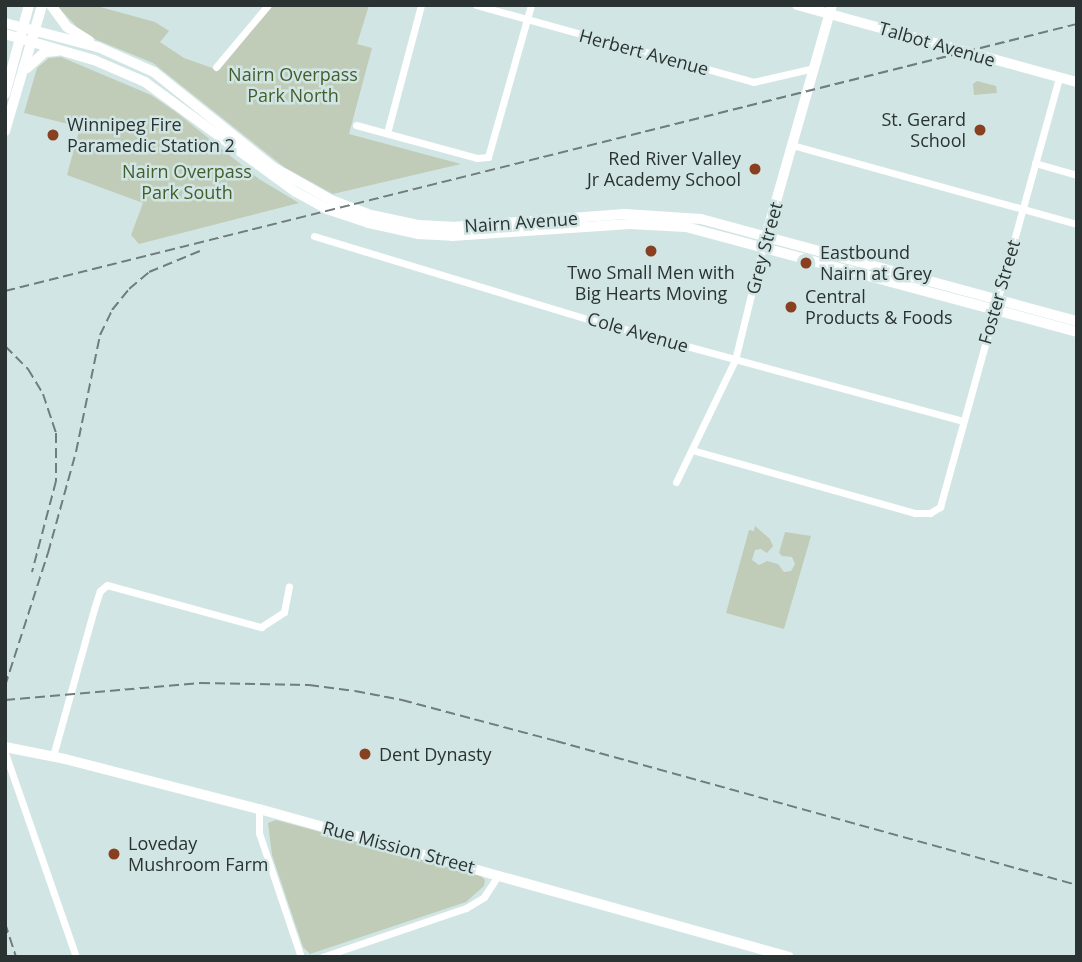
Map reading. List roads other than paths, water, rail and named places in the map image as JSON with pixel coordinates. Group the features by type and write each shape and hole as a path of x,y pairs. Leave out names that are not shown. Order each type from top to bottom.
{"main road":[{"path":"5,94 29,5"},
{"path":"5,130 42,5"},
{"path":"51,5 67,27 98,47"},
{"name":"Talbot Avenue","path":"797,5 831,10 1077,82"},
{"name":"Grey Street","path":"763,246 831,10"},
{"name":"Nairn Avenue","path":"5,23 98,47 167,81 230,138"},
{"name":"Nairn Avenue","path":"5,34 66,51 145,82 300,184 351,208 419,225 484,230 643,223 701,230 911,286 1071,319"},
{"path":"22,75 33,60 45,52 66,51"},
{"name":"Nairn Avenue","path":"484,230 654,214 701,219 915,276 1077,332"},
{"path":"842,268 857,261"},
{"path":"911,286 915,276"},
{"path":"1062,328 1071,319"},
{"name":"Rue Mission Street","path":"5,750 53,756 259,809 789,957"}],"street":[{"path":"216,67 268,5"},
{"path":"387,133 421,5"},
{"name":"Herbert Avenue","path":"475,5 753,82 814,68"},
{"path":"356,125 477,158 486,158 490,153 531,5"},
{"name":"Foster Street","path":"692,450 915,513 930,513 940,507 1059,77"},
{"path":"792,145 1077,224"},
{"path":"1035,163 1077,175"},
{"name":"Cole Avenue","path":"314,236 735,360 962,421"},
{"name":"Grey Street","path":"676,482 735,360 763,246"},
{"path":"53,756 97,600 100,591 107,585 261,627 284,612 289,586"},
{"path":"5,750 76,957"},
{"path":"259,809 259,833 301,957"},
{"path":"322,957 466,908 484,897 499,874"}],"railway":[{"path":"5,291 1077,24"},
{"path":"5,686 48,553 76,452 100,335 112,310 129,289 149,272 200,251"},
{"path":"5,346 28,369 43,394 56,433 56,481 32,572"},
{"path":"5,700 200,683 309,685 355,691 402,700 556,741 1077,885"},
{"path":"5,923 16,957"}],"place":[{"name":"St. Gerard School","path":"980,130"},
{"name":"Winnipeg Fire Paramedic Station 2","path":"53,135"},
{"name":"Red River Valley Jr Academy School","path":"755,169"},
{"name":"Two Small Men with Big Hearts Moving","path":"651,251"},
{"name":"Eastbound Nairn at Grey","path":"806,263"},
{"name":"Central Products & Foods","path":"791,307"},
{"name":"Dent Dynasty","path":"365,754"},
{"name":"Loveday Mushroom Farm","path":"114,854"}],"park label":[{"name":"Nairn Overpass Park North","path":"293,85"},
{"name":"Nairn Overpass Park South","path":"187,182"}]}
